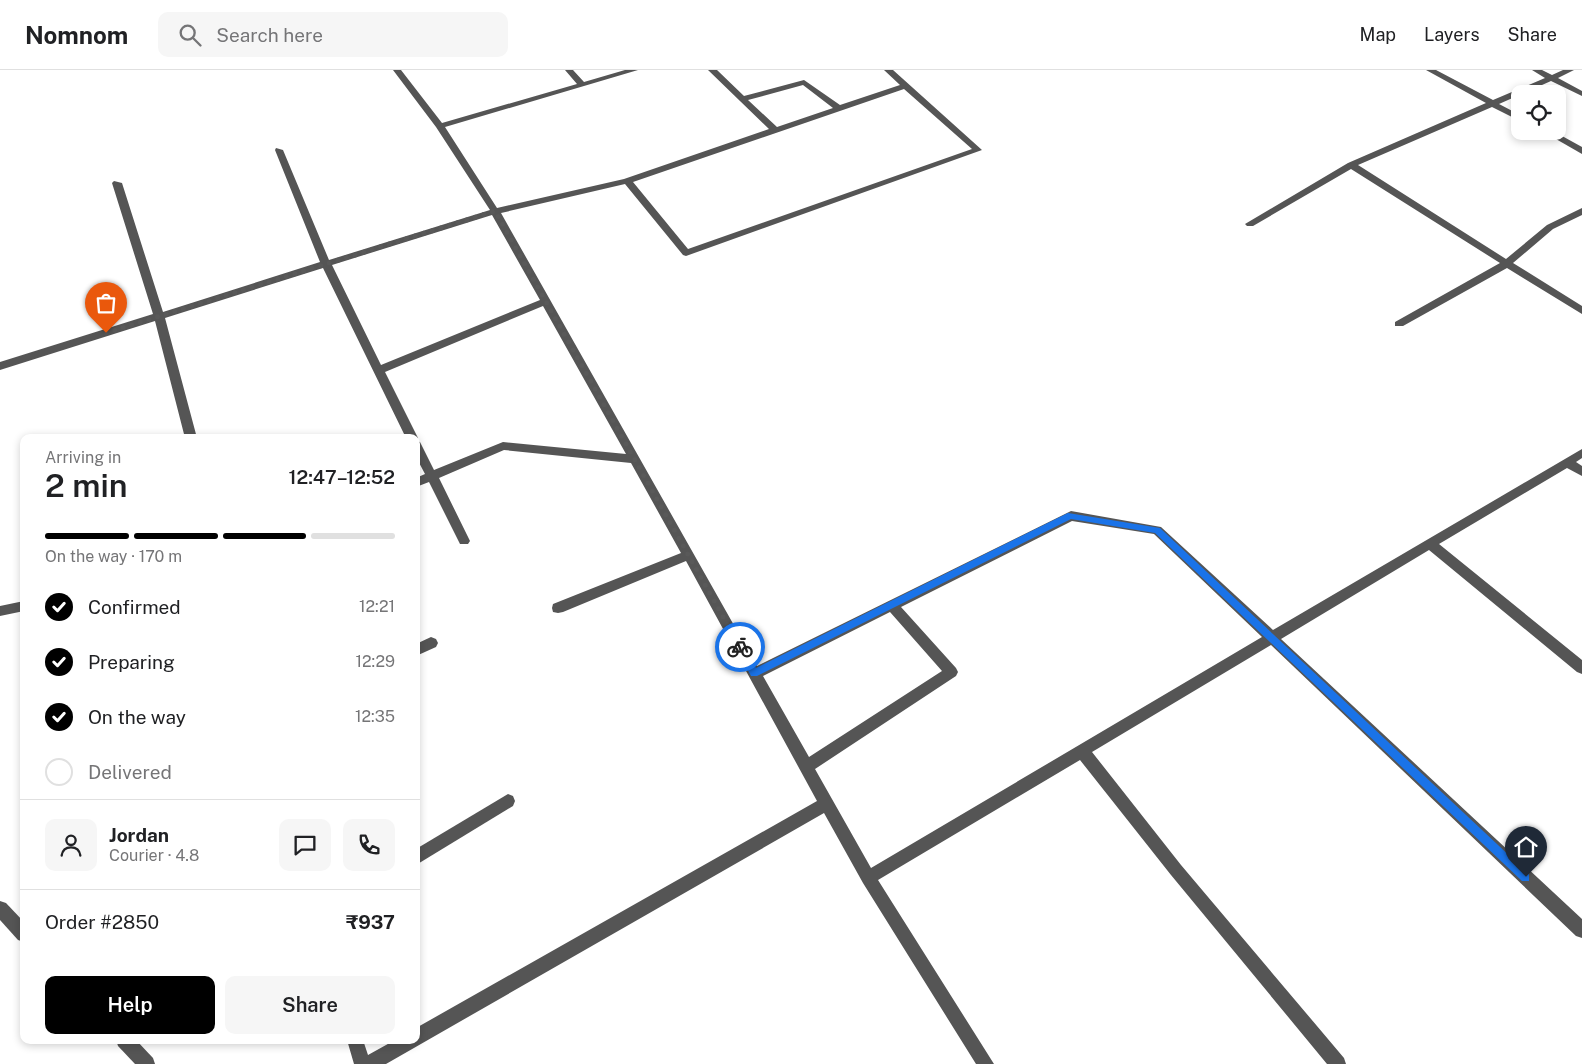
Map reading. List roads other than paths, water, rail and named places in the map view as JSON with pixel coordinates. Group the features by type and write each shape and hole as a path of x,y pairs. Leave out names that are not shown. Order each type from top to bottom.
{"street":[{"path":"397,70 440,126 495,211 868,878 986,1064"},
{"path":"569,70 583,85"},
{"path":"440,126 634,70"},
{"path":"712,70 776,130"},
{"path":"627,181 686,253 978,150 888,70"},
{"path":"1430,70 1511,113"},
{"path":"1536,70 1582,94"},
{"path":"1250,224 1351,165 1570,70"},
{"path":"742,99 804,82 840,109"},
{"path":"0,366 495,211 627,181 904,86"},
{"path":"1562,140 1582,151"},
{"path":"279,150 326,264 410,434"},
{"path":"1351,165 1582,311"},
{"path":"117,183 159,316 190,434"},
{"path":"1399,324 1506,264 1550,228 1582,211"},
{"path":"379,370 546,301"},
{"path":"420,481 503,446 634,459"},
{"path":"420,453 464,541"},
{"path":"868,878 1582,453"},
{"path":"1567,462 1582,472"},
{"path":"754,674 1071,516 1157,530 1582,930"},
{"path":"1430,544 1582,668"},
{"path":"558,608 689,555"},
{"path":"806,767 951,672 891,605"},
{"path":"0,612 20,607"},
{"path":"420,648 431,643"},
{"path":"1082,751 1176,870 1338,1064"},
{"path":"420,856 508,801"},
{"path":"420,1035 826,804"},
{"path":"0,909 20,930"},
{"path":"128,1044 147,1064"},
{"path":"356,1044 362,1064"},
{"path":"369,1064 405,1044"}]}
